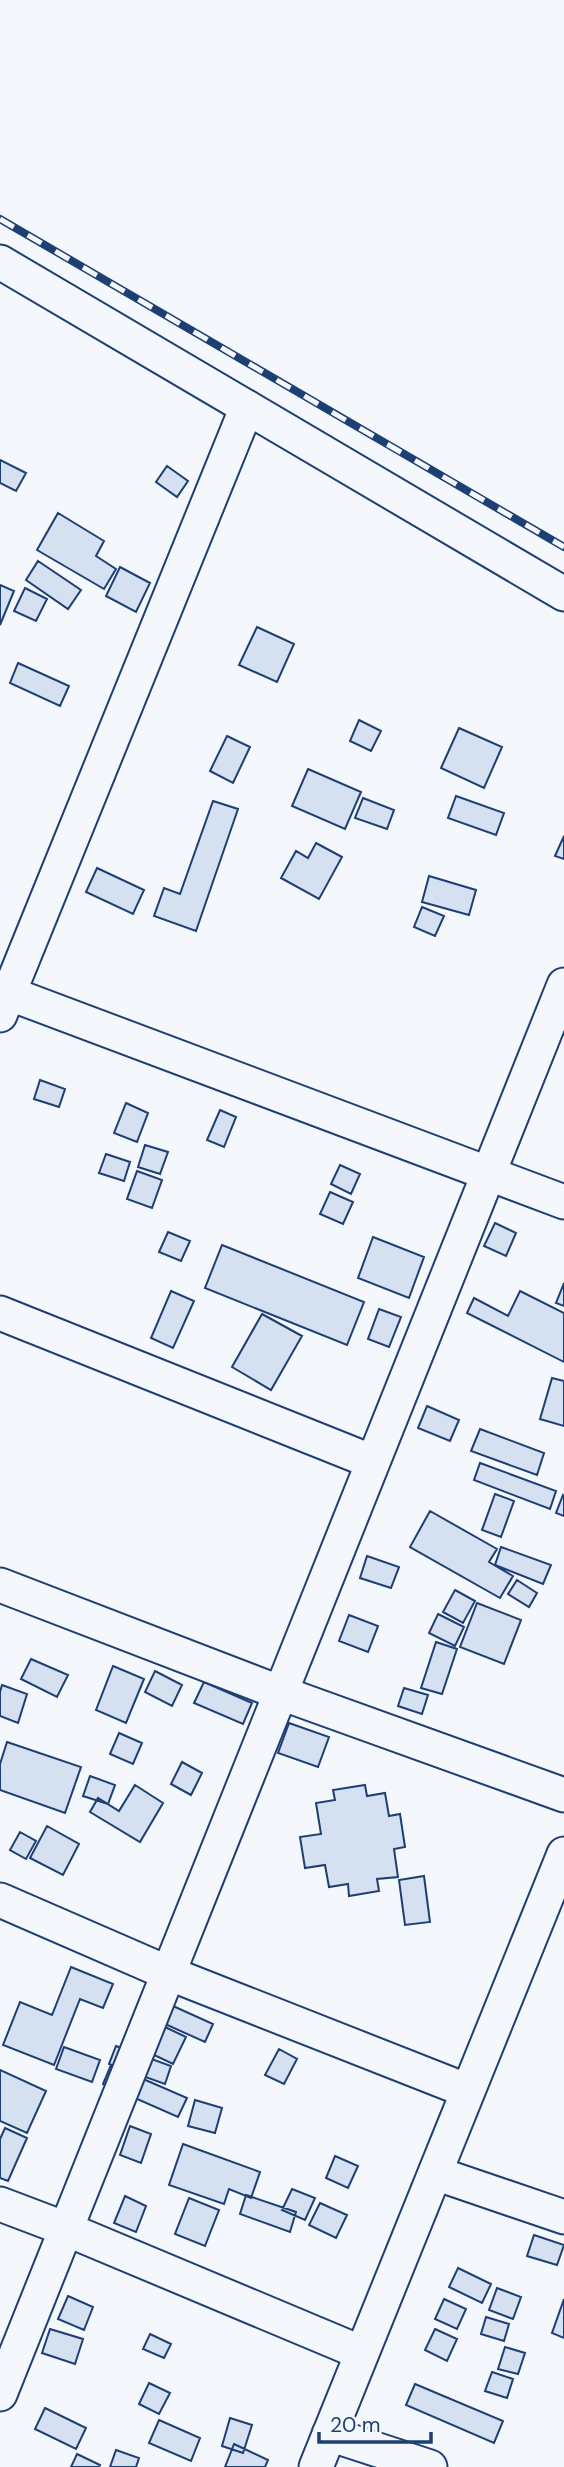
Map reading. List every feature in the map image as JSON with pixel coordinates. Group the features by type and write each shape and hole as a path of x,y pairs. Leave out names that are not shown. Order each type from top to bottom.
{"street":[{"path":"0,262 564,594"},
{"path":"247,407 3,999 564,1202"},
{"path":"0,2394 564,985"},
{"path":"0,1313 373,1462"},
{"path":"0,1585 281,1693 564,1795"},
{"path":"316,2467 468,2091 555,1899 564,1854"},
{"path":"0,1900 168,1973 468,2091"},
{"path":"435,2173 564,2217"},
{"path":"0,2204 362,2353"},
{"path":"330,2434 430,2467"}],"building":[{"path":"0,460 26,473 16,491 0,483"},
{"path":"167,466 188,481 177,497 156,482"},
{"path":"58,513 104,541 96,556 116,569 104,589 37,550"},
{"path":"38,561 81,590 68,609 26,580"},
{"path":"120,567 150,583 136,612 106,596"},
{"path":"0,585 14,591 0,625"},
{"path":"25,588 47,599 36,621 14,611"},
{"path":"257,627 294,644 277,682 239,665"},
{"path":"18,663 69,686 60,706 10,683"},
{"path":"359,720 381,731 371,751 350,741"},
{"path":"459,728 502,747 484,788 441,768"},
{"path":"227,736 250,747 233,783 210,771"},
{"path":"308,769 361,792 345,829 292,806"},
{"path":"456,796 504,813 496,835 448,818"},
{"path":"363,798 394,810 387,829 355,818"},
{"path":"213,801 238,809 196,931 154,916 164,888 180,894"},
{"path":"564,836 564,859 555,856"},
{"path":"316,843 342,857 319,899 281,878 296,851 308,858"},
{"path":"97,868 144,890 133,914 86,892"},
{"path":"429,876 476,890 469,915 422,902"},
{"path":"422,907 444,916 435,936 414,927"},
{"path":"40,1080 65,1089 59,1107 34,1099"},
{"path":"126,1103 148,1113 137,1142 114,1133"},
{"path":"220,1110 236,1117 224,1147 207,1140"},
{"path":"145,1145 168,1152 160,1174 138,1167"},
{"path":"106,1154 130,1162 124,1181 99,1173"},
{"path":"340,1165 360,1174 351,1194 331,1184"},
{"path":"137,1171 162,1180 152,1208 127,1199"},
{"path":"330,1192 353,1202 343,1224 320,1214"},
{"path":"495,1223 516,1233 506,1256 484,1246"},
{"path":"168,1232 190,1241 181,1261 159,1252"},
{"path":"373,1237 424,1257 409,1298 358,1278"},
{"path":"222,1245 364,1302 347,1345 205,1288"},
{"path":"564,1283 564,1306 556,1303"},
{"path":"171,1291 194,1301 173,1348 151,1338"},
{"path":"520,1291 564,1313 564,1362 467,1313 474,1298 508,1316"},
{"path":"379,1309 401,1317 389,1347 368,1339"},
{"path":"262,1314 302,1336 271,1390 232,1367"},
{"path":"552,1378 564,1381 564,1426 540,1419"},
{"path":"427,1406 459,1420 450,1441 418,1428"},
{"path":"480,1429 544,1453 537,1475 471,1451"},
{"path":"480,1463 556,1491 550,1509 474,1480"},
{"path":"495,1494 514,1501 501,1537 482,1530"},
{"path":"564,1496 564,1516 556,1513"},
{"path":"430,1511 497,1549 489,1562 513,1576 500,1598 410,1547"},
{"path":"501,1547 551,1565 543,1584 495,1565"},
{"path":"367,1556 399,1567 391,1588 360,1578"},
{"path":"517,1580 537,1593 529,1607 508,1594"},
{"path":"455,1590 475,1601 463,1623 443,1612"},
{"path":"477,1603 521,1620 504,1664 460,1647"},
{"path":"438,1614 464,1627 455,1646 429,1633"},
{"path":"349,1615 378,1626 368,1652 339,1641"},
{"path":"436,1642 457,1649 442,1694 421,1688"},
{"path":"31,1659 68,1675 57,1697 21,1679"},
{"path":"113,1666 144,1679 126,1723 96,1710"},
{"path":"155,1671 182,1685 172,1706 145,1692"},
{"path":"204,1682 252,1703 243,1724 194,1703"},
{"path":"2,1685 27,1694 18,1723 0,1716"},
{"path":"404,1688 428,1695 422,1714 398,1706"},
{"path":"289,1723 329,1737 318,1767 278,1753"},
{"path":"119,1733 142,1743 133,1764 110,1754"},
{"path":"7,1742 81,1767 65,1813 0,1790 0,1764"},
{"path":"182,1762 202,1773 191,1795 171,1784"},
{"path":"90,1776 115,1785 108,1804 83,1796"},
{"path":"135,1785 163,1803 140,1842 90,1812 98,1798 119,1811"},
{"path":"365,1785 367,1796 385,1793 389,1816 400,1814 405,1847 394,1849 398,1877 377,1879 379,1891 349,1896 348,1884 329,1887 325,1865 305,1868 300,1837 321,1834 316,1803 335,1800 333,1790"},
{"path":"47,1826 79,1844 63,1875 30,1858"},
{"path":"20,1832 36,1841 26,1859 10,1850"},
{"path":"424,1876 430,1922 405,1925 399,1880"},
{"path":"71,1967 113,1984 103,2008 80,1999 54,2065 3,2045 20,2002 52,2015"},
{"path":"173,2006 213,2024 205,2042 165,2024"},
{"path":"165,2027 186,2037 173,2064 152,2054"},
{"path":"116,2046 171,2066 165,2084 109,2064"},
{"path":"64,2047 100,2060 92,2082 56,2069"},
{"path":"279,2049 297,2059 284,2084 265,2075"},
{"path":"111,2065 187,2098 178,2117 103,2084"},
{"path":"0,2070 46,2091 27,2133 0,2121"},
{"path":"195,2100 222,2108 215,2133 188,2126"},
{"path":"130,2126 151,2134 141,2163 120,2155"},
{"path":"5,2128 27,2138 8,2181 0,2178 0,2139"},
{"path":"183,2144 260,2172 251,2198 229,2189 224,2204 169,2185"},
{"path":"335,2156 358,2166 348,2188 326,2178"},
{"path":"292,2189 315,2198 305,2220 282,2210"},
{"path":"246,2195 296,2212 290,2232 240,2214"},
{"path":"125,2196 146,2206 136,2232 114,2223"},
{"path":"189,2198 219,2210 205,2246 175,2234"},
{"path":"320,2203 347,2215 336,2238 309,2225"},
{"path":"534,2235 564,2245 557,2265 527,2256"},
{"path":"458,2268 491,2284 482,2303 449,2287"},
{"path":"497,2288 521,2297 513,2319 489,2310"},
{"path":"68,2296 93,2307 84,2330 58,2319"},
{"path":"444,2299 466,2309 457,2329 435,2319"},
{"path":"564,2299 564,2338 552,2333"},
{"path":"486,2317 509,2324 504,2341 481,2334"},
{"path":"50,2329 83,2339 75,2364 42,2353"},
{"path":"435,2329 457,2339 447,2361 425,2350"},
{"path":"150,2334 171,2344 164,2358 143,2349"},
{"path":"505,2347 525,2353 518,2374 498,2369"},
{"path":"492,2372 513,2379 507,2398 485,2391"},
{"path":"149,2383 170,2393 159,2414 139,2404"},
{"path":"415,2384 503,2421 494,2443 406,2405"},
{"path":"45,2408 86,2428 76,2449 35,2429"},
{"path":"230,2418 252,2425 243,2453 222,2446"},
{"path":"159,2420 200,2438 191,2461 149,2443"},
{"path":"234,2444 268,2460 265,2467 225,2467"},
{"path":"116,2450 139,2458 136,2467 110,2467"},
{"path":"77,2454 100,2465 99,2467 71,2467"}],"railway":[{"path":"0,219 564,547"}]}
